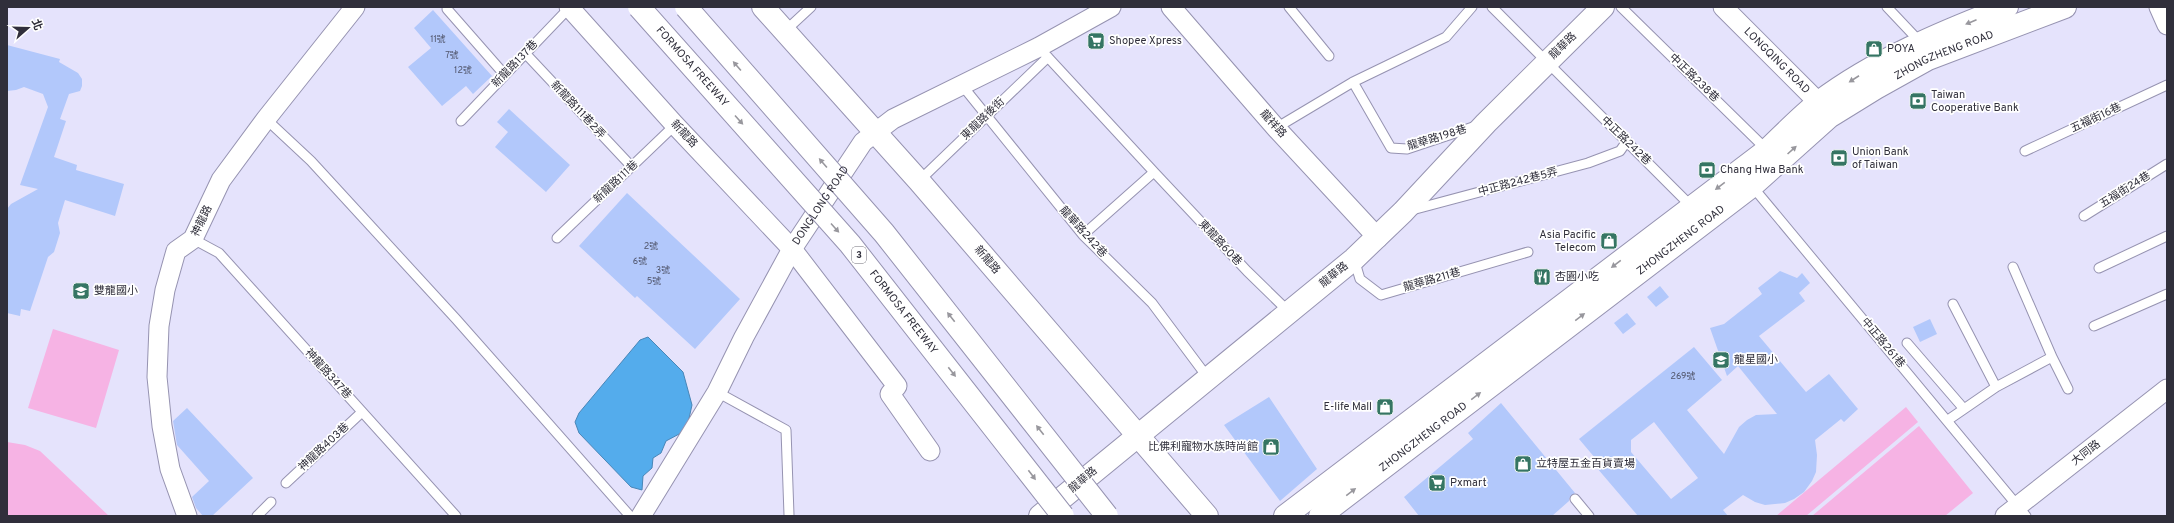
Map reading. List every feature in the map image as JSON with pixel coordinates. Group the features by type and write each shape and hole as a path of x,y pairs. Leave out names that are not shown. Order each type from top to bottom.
{"main road":[{"name":"FORMOSA FREEWAY","path":"640,7 850,244 1063,516"},
{"path":"686,7 884,233 1107,516"},
{"name":"新龍路","path":"763,7 918,181 1138,434 1207,516"},
{"name":"龍華路","path":"1040,516 1378,238 1486,123 1603,7"},
{"name":"ZHONGZHENG ROAD","path":"1924,51 2065,7"},
{"name":"ZHONGZHENG ROAD","path":"1746,179 1768,150 1824,110 1876,88 1924,51 1999,8"},
{"name":"ZHONGZHENG ROAD","path":"1285,516 1386,452 1746,179 1824,110"},
{"name":"ZHONGZHENG ROAD","path":"1320,516 1386,452"}],"street":[{"name":"神龍路","path":"186,516 170,469 162,426 157,377 160,326 165,290 176,251 193,240 221,180 266,119 355,7"},
{"name":"新龍路","path":"570,7 675,125 792,249 897,386 890,394 930,451"},
{"name":"DONGLONG ROAD","path":"641,516 717,392 744,337 792,249 863,142 876,133 892,118 961,84 1043,52 1111,7"},
{"name":"龍祥路","path":"1171,7 1276,128 1378,238"},
{"name":"LONGQING ROAD","path":"1723,7 1824,110"},
{"path":"2159,7 2167,25"},
{"name":"大同路","path":"2016,513 2166,392"}],"lane":[{"name":"新龍路137巷","path":"461,121 504,74 570,7"},
{"path":"784,32 811,7"},
{"path":"1289,7 1329,56"},
{"path":"1276,128 1353,82 1446,36 1472,7"},
{"name":"中正路242巷","path":"1492,7 1699,214"},
{"name":"中正路238巷","path":"1621,7 1768,150"},
{"path":"1887,7 1924,51"},
{"path":"448,9 504,74"},
{"name":"東龍路後街","path":"918,181 986,116 1043,52"},
{"name":"東龍路60巷","path":"1043,52 1246,271 1289,312"},
{"name":"新龍路111巷2弄","path":"525,53 632,167"},
{"name":"龍華路198巷","path":"1353,82 1391,148 1407,149 1486,123"},
{"name":"龍華路242巷","path":"961,84 1083,235 1152,303 1208,378"},
{"name":"五福街16巷","path":"2025,151 2167,85"},
{"path":"266,119 311,161 440,301 630,516"},
{"name":"新龍路111巷","path":"556,238 675,125"},
{"name":"中正路242巷5弄","path":"1403,212 1588,162 1620,151 1627,141"},
{"name":"五福街24巷","path":"2084,216 2167,164"},
{"path":"1083,235 1154,172"},
{"name":"中正路261巷","path":"1746,179 1948,420 2016,513"},
{"path":"2099,268 2167,236"},
{"name":"神龍路347巷","path":"193,240 219,253 456,516"},
{"name":"龍華路211巷","path":"1354,259 1360,279 1381,295 1528,252"},
{"path":"2013,267 2052,357 2068,389"},
{"path":"2094,326 2167,294"},
{"path":"1953,304 1996,387"},
{"path":"1907,343 1964,409"},
{"path":"1948,420 1996,387 2052,357"},
{"path":"717,392 786,430 789,514"},
{"name":"神龍路403巷","path":"286,483 362,412"},
{"path":"1575,499 1589,516"},
{"path":"257,516 271,502"}],"shaded area":[{"path":"53,329 119,350 96,428 28,408"},
{"path":"1906,407 1918,422 1806,516 1776,516"},
{"path":"1919,426 1973,493 1945,516 1812,516"},
{"path":"7,442 25,445 40,451 109,516 7,516"}],"water":[{"path":"648,337 683,372 692,405 688,423 681,433 666,441 661,453 653,458 652,468 643,476 642,490 631,487 579,433 575,422 579,413 640,340"}],"building":[{"path":"433,10 492,76 473,94 466,86 442,106 408,67 431,48 414,28"},
{"path":"7,45 60,59 59,62 78,73 82,79 82,86 80,91 69,94 60,119 66,121 54,157 77,165 76,170 124,184 115,216 65,200 58,223 60,233 54,252 48,257 30,311 21,309 20,316 7,313 7,209 11,204 38,189 20,185 48,107 43,94 24,87 7,91"},
{"path":"509,109 570,165 546,192 495,147 508,132 497,122"},
{"path":"627,193 740,299 695,349 637,296 635,298 579,246"},
{"path":"1780,271 1797,278 1802,273 1810,283 1799,293 1805,301 1759,336 1806,392 1829,374 1858,409 1844,422 1841,419 1815,440 1817,455 1816,472 1812,481 1804,492 1794,499 1785,503 1765,505 1755,502 1743,495 1723,510 1728,516 1638,516 1597,468 1601,465 1579,439 1694,347 1722,380 1687,410 1724,454 1739,427 1747,420 1756,415 1777,414 1738,366 1727,376 1710,328 1724,324 1762,294 1758,288","holes":["1654,422 1698,478 1671,499 1631,452 1631,440"]},
{"path":"1660,286 1669,297 1656,307 1647,297"},
{"path":"1627,313 1636,324 1623,334 1614,323"},
{"path":"1930,319 1937,334 1920,342 1913,327"},
{"name":"比佛利寵物水族時尚館","path":"1269,397 1317,469 1280,501 1224,425"},
{"path":"1501,403 1575,493 1570,497 1569,501 1552,516 1419,516 1404,497 1473,439 1468,433"},
{"path":"187,408 253,478 212,516 203,516 196,508 192,497 209,481 177,445 173,421"}],"place":[{"name":"Shopee Xpress","path":"1096,41"},
{"name":"POYA","path":"1874,49"},
{"name":"Taiwan Cooperative Bank","path":"1918,101"},
{"name":"Union Bank of Taiwan","path":"1839,158"},
{"name":"Chang Hwa Bank","path":"1707,170"},
{"name":"Asia Pacific Telecom","path":"1609,241"},
{"name":"杏園小吃","path":"1542,277"},
{"name":"雙龍國小","path":"81,291"},
{"name":"龍星國小","path":"1721,360"},
{"name":"E-life Mall","path":"1385,407"},
{"name":"比佛利寵物水族時尚館","path":"1271,447"},
{"name":"立特屋五金百貨賣場","path":"1523,464"},
{"name":"Pxmart","path":"1437,483"}]}
